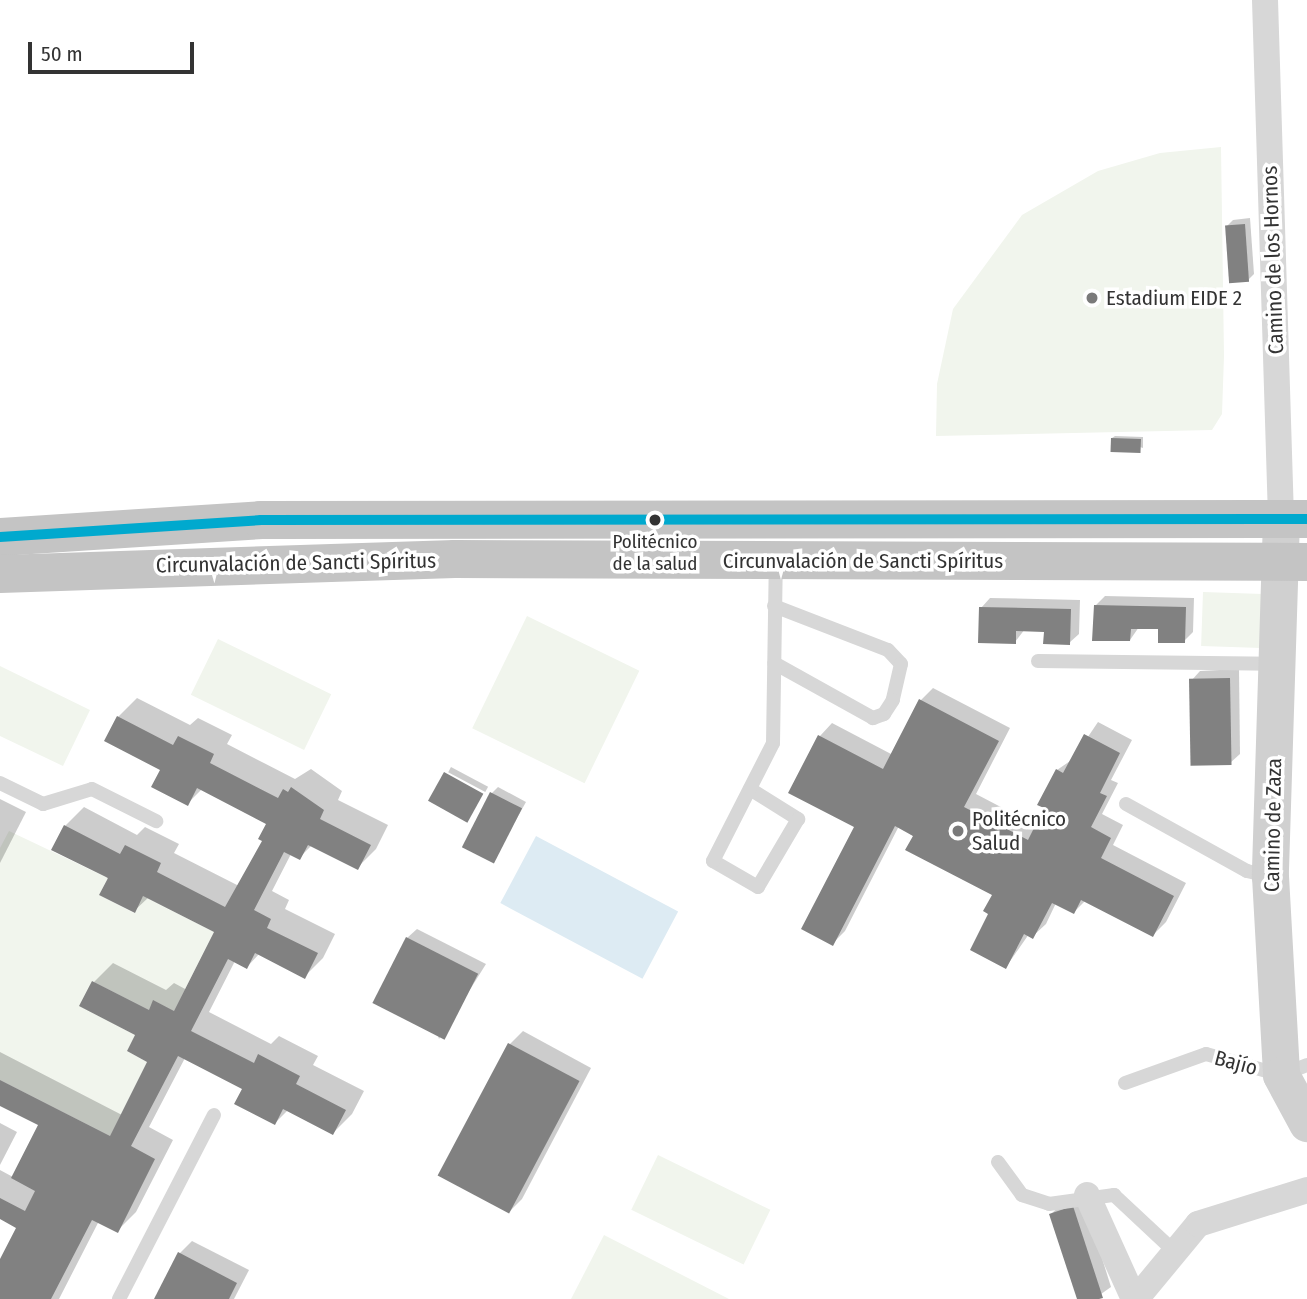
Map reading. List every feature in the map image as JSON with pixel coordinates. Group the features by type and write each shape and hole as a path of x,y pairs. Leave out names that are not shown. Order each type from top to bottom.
{"highway":[{"name":"Circunvalación de Sancti Spíritus","path":"0,537 261,520 1294,519"},
{"path":"775,520 776,561"},
{"name":"Circunvalación de Sancti Spíritus","path":"0,574 258,562 1293,561"}],"street":[{"name":"Camino de los Hornos","path":"1265,0 1294,519"},
{"name":"Camino de Zaza","path":"1294,519 1293,561 1277,664 1270,876 1294,1070 1307,1123"},
{"path":"1087,1195 1135,1299 1198,1224 1307,1190"}],"lane":[{"path":"750,789 798,819 758,887 713,861 773,743 776,561"},
{"path":"774,606 888,650 901,664 893,701 884,713 873,718 774,663"},
{"path":"1038,661 1277,664"},
{"path":"0,783 43,804 92,789 156,821"},
{"path":"1126,804 1247,871 1270,876"},
{"name":"Bajío","path":"1125,1083 1206,1054 1294,1070"},
{"path":"119,1299 214,1115"},
{"path":"998,1162 1022,1195 1049,1204 1087,1195 1114,1195 1175,1252"}],"shaded area":[{"name":"Estadium EIDE 2","path":"1221,147 1224,356 1222,414 1212,430 936,436 937,384 953,309 1022,215 1098,171 1160,153"},
{"path":"1203,592 1263,594 1261,648 1201,646"},
{"path":"527,616 639,671 585,783 472,728"},
{"path":"218,639 331,694 304,750 191,695"},
{"path":"0,666 90,710 63,766 0,736"},
{"path":"9,831 108,878 99,895 134,913 143,896 214,932 174,1011 154,1001 149,1010 92,981 80,1006 135,1035 127,1051 147,1062 110,1136 0,1080 0,848"},
{"path":"536,836 678,912 642,979 500,903"},
{"path":"658,1155 770,1210 744,1265 631,1210"},
{"path":"604,1235 729,1299 571,1299"}],"building":[{"path":"1245,224 1249,282 1229,283 1225,225"},
{"path":"1111,438 1141,439 1140,453 1111,452"},
{"path":"1094,605 1186,607 1185,643 1158,643 1158,629 1131,629 1130,641 1092,641"},
{"path":"979,607 1071,609 1070,645 1043,644 1044,632 1016,631 1016,644 978,643"},
{"path":"1230,678 1232,765 1191,766 1189,679"},
{"name":"Politécnico Salud","path":"919,699 999,741 964,807 1028,840 1044,808 1037,805 1056,769 1063,773 1084,734 1120,753 1100,793 1107,796 1091,827 1111,838 1101,858 1174,896 1153,937 1081,900 1074,914 1052,903 1033,939 1024,934 1006,969 970,950 988,914 983,911 992,895 905,850 913,836 895,826 833,946 801,929 854,827 788,793 818,735 883,769"},
{"path":"117,716 173,745 178,736 214,754 210,763 278,798 283,789 288,792 291,787 324,810 320,819 371,845 358,870 308,845 300,860 284,852 254,910 271,919 267,928 318,953 305,979 255,953 247,969 228,959 191,1031 254,1063 258,1054 300,1076 296,1084 346,1110 333,1135 283,1109 275,1125 234,1104 242,1089 178,1056 131,1146 155,1159 118,1233 92,1220 51,1299 0,1299 0,1259 16,1228 0,1219 0,1198 25,1211 35,1191 11,1178 38,1125 0,1106 0,1080 110,1136 147,1062 127,1051 135,1035 79,1006 92,981 149,1010 153,1000 174,1011 214,932 143,896 135,913 99,895 108,878 51,850 64,825 120,854 125,845 161,863 157,872 225,907 262,841 258,839 266,824 197,788 188,806 151,787 160,770 104,741"},
{"path":"444,772 483,794 467,823 428,801"},
{"path":"490,792 522,808 494,864 462,847"},
{"path":"406,937 478,974 445,1040 372,1003"},
{"path":"508,1043 580,1081 509,1213 438,1175"},
{"path":"1073,1206 1103,1298 1077,1299 1049,1214"},
{"path":"178,1252 237,1283 229,1299 154,1299"}],"transit line":[{"path":"0,537 261,520 1307,519"}],"place":[{"name":"Estadium EIDE 2","path":"1092,298"},
{"name":"Politécnico de la salud","path":"655,520"},
{"name":"Politécnico Salud","path":"958,831"}]}
